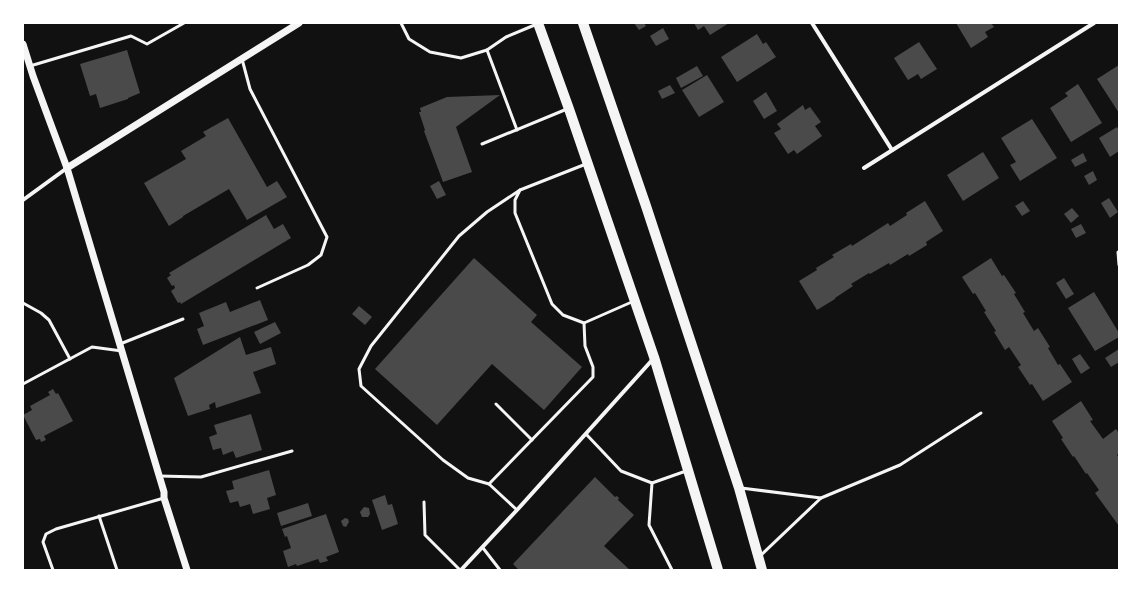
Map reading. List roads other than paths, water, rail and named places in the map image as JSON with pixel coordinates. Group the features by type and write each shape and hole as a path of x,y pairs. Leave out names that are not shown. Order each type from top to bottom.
{"main road":[{"path":"538,23 654,357 718,570"},
{"path":"583,23 646,206 739,488 762,570"}],"street":[{"path":"23,200 67,168 299,23"},
{"path":"812,23 892,150"},
{"path":"864,168 1094,23"},
{"path":"23,47 67,168 164,492 164,498 187,570"},
{"path":"460,570 483,548 654,357"}],"lane":[{"path":"30,66 131,36 148,44 184,23"},
{"path":"401,23 409,39 430,52 461,58 487,50 506,38 538,23"},
{"path":"487,50 517,130"},
{"path":"242,59 250,89 326,237 321,255 308,265 257,288"},
{"path":"482,144 569,109"},
{"path":"517,510 489,484 468,478 443,460 361,386 359,369 370,346 459,236 487,212 520,190 587,163"},
{"path":"520,190 515,200 515,213 552,304 563,316 584,323 634,300"},
{"path":"1119,252 1119,265"},
{"path":"23,302 41,313 49,320 70,360"},
{"path":"23,384 92,347 121,348 183,319"},
{"path":"489,484 594,377 593,367 585,346 584,323"},
{"path":"496,404 532,440"},
{"path":"758,558 821,498 900,465 981,413"},
{"path":"586,434 621,471 652,483 689,471"},
{"path":"159,476 201,477 292,451"},
{"path":"652,483 650,525 672,570"},
{"path":"739,488 821,498"},
{"path":"53,570 43,542 46,534 56,529 164,498"},
{"path":"424,502 425,535 460,570"},
{"path":"100,516 117,570"},
{"path":"483,548 500,570"}]}
